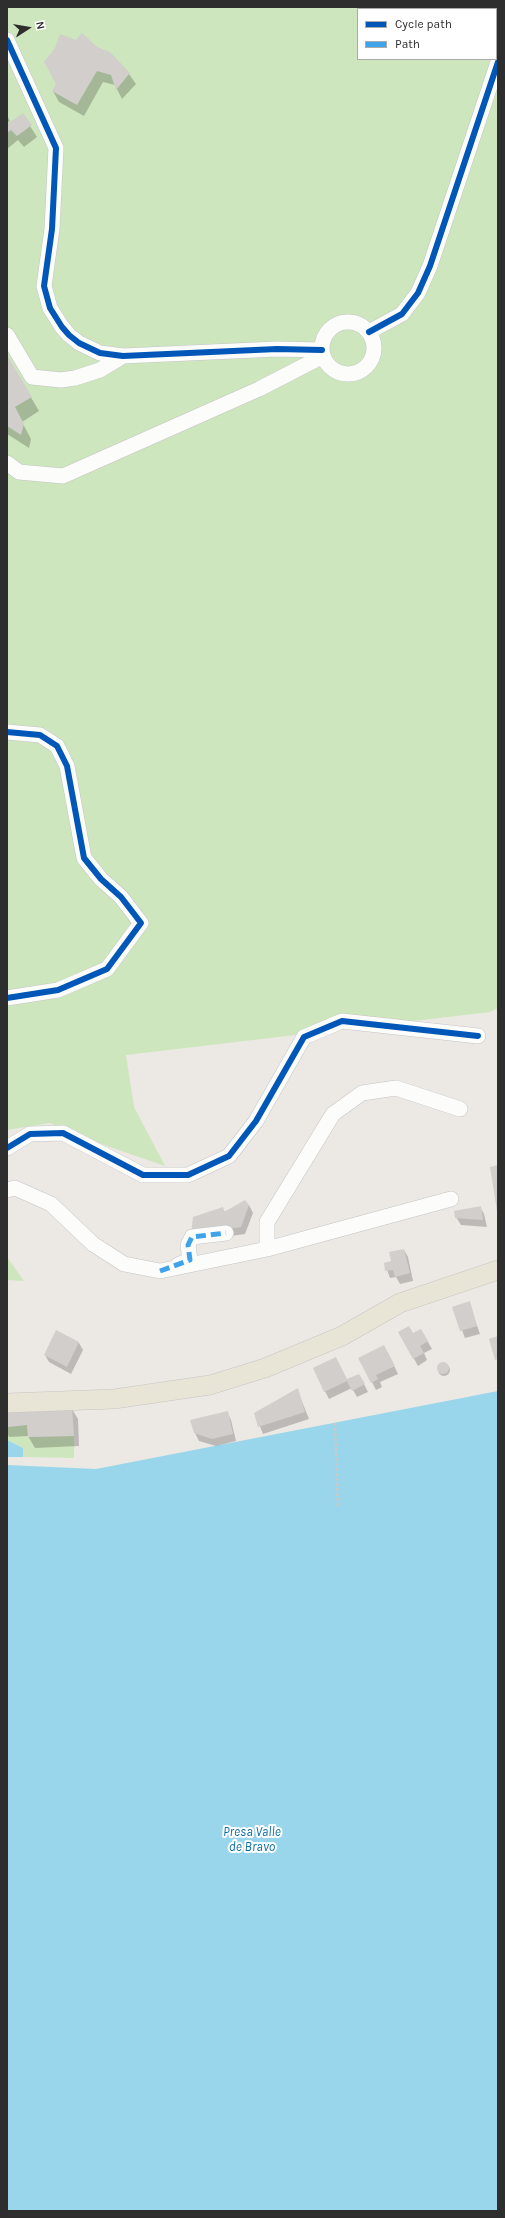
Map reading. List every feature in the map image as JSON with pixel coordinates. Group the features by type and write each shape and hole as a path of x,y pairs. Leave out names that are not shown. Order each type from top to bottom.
{"main road":[{"path":"7,1402 114,1399 210,1385 265,1368 342,1336 400,1303 498,1270"}],"street":[{"path":"7,40 56,148 52,229 44,286 50,308 62,327 79,342 100,353 123,356 277,349 323,353"},
{"path":"369,332 402,314 422,286 498,62"},
{"path":"350,321 359,324 369,332 374,345 373,356 368,365 359,372 348,374 337,372 328,365 323,353 325,335 331,327 341,322 350,321"},
{"path":"7,335 32,377 61,380 75,378 100,370 123,356"},
{"path":"7,463 20,472 63,476 259,389 323,353"},
{"path":"7,732 40,735 57,746 67,766 84,858 101,879 121,897 141,923 107,969 58,990 7,998"},
{"path":"7,1148 30,1134 63,1133 143,1175 188,1175 229,1156 256,1121 304,1037 342,1020 478,1036"},
{"path":"267,1248 267,1222 333,1114 362,1092 396,1088 460,1109"},
{"path":"7,1190 15,1188 51,1204 94,1244 124,1264 160,1271 267,1248 451,1199"},
{"path":"160,1271 190,1260 188,1245 192,1237 226,1233"}],"path":[{"path":"335,1423 338,1507"}],"green space":[{"path":"7,7 498,7 498,1008 490,1012 126,1055 134,1107 165,1166 72,1134 50,1123 7,1130"},
{"path":"7,1257 24,1281 7,1280"},
{"path":"27,1425 28,1437 74,1436 74,1458 23,1457 23,1448 7,1440 7,1427"}],"water":[{"name":"Presa Valle de Bravo","path":"498,1391 498,2211 7,2211 7,1465 96,1469"},
{"path":"7,1440 23,1448 23,1457 7,1457"}],"building":[{"path":"82,33 97,47 110,52 130,73 116,90 111,75 97,71 77,105 52,91 56,84 44,62 55,48 60,34 76,40"},
{"path":"23,113 32,125 17,136 11,130 7,133 7,124"},
{"path":"7,355 32,397 15,407 24,424 21,435 7,426"},
{"path":"498,1165 498,1211 497,1211 490,1167"},
{"path":"245,1200 249,1205 241,1227 191,1234 193,1217 223,1207 224,1212"},
{"path":"481,1206 483,1220 455,1218 454,1211"},
{"path":"404,1249 410,1273 395,1277 393,1270 385,1271 384,1263 391,1261 389,1252"},
{"path":"470,1301 477,1326 460,1331 452,1307"},
{"path":"409,1326 413,1333 421,1329 428,1341 420,1346 424,1353 413,1359 398,1332"},
{"path":"56,1330 79,1342 67,1367 44,1355"},
{"path":"498,1336 498,1359 495,1360 489,1339"},
{"path":"384,1345 395,1366 376,1375 378,1379 371,1383 358,1358"},
{"path":"336,1357 347,1379 359,1374 365,1384 352,1391 347,1381 324,1392 313,1368"},
{"path":"441,1362 445,1362 449,1368 445,1374 441,1374 437,1370 437,1366"},
{"path":"298,1388 305,1412 258,1427 254,1413"},
{"path":"72,1408 74,1436 28,1437 27,1425 7,1427 7,1410"},
{"path":"228,1411 233,1434 212,1439 194,1433 190,1420"}],"marked path":[{"path":"160,1271 190,1260 188,1245 192,1237 226,1233"}],"cycle path":[{"path":"7,40 56,148 52,229 44,286 50,308 69,335 79,343 100,353 123,356 277,349 322,350"},
{"path":"369,332 402,314 418,293 430,266 498,62"},
{"path":"7,732 40,735 57,746 67,766 84,858 101,879 121,897 141,923 107,969 58,990 7,998"},
{"path":"7,1148 30,1134 63,1133 143,1175 188,1175 229,1156 256,1121 304,1037 342,1021 478,1036"}]}
